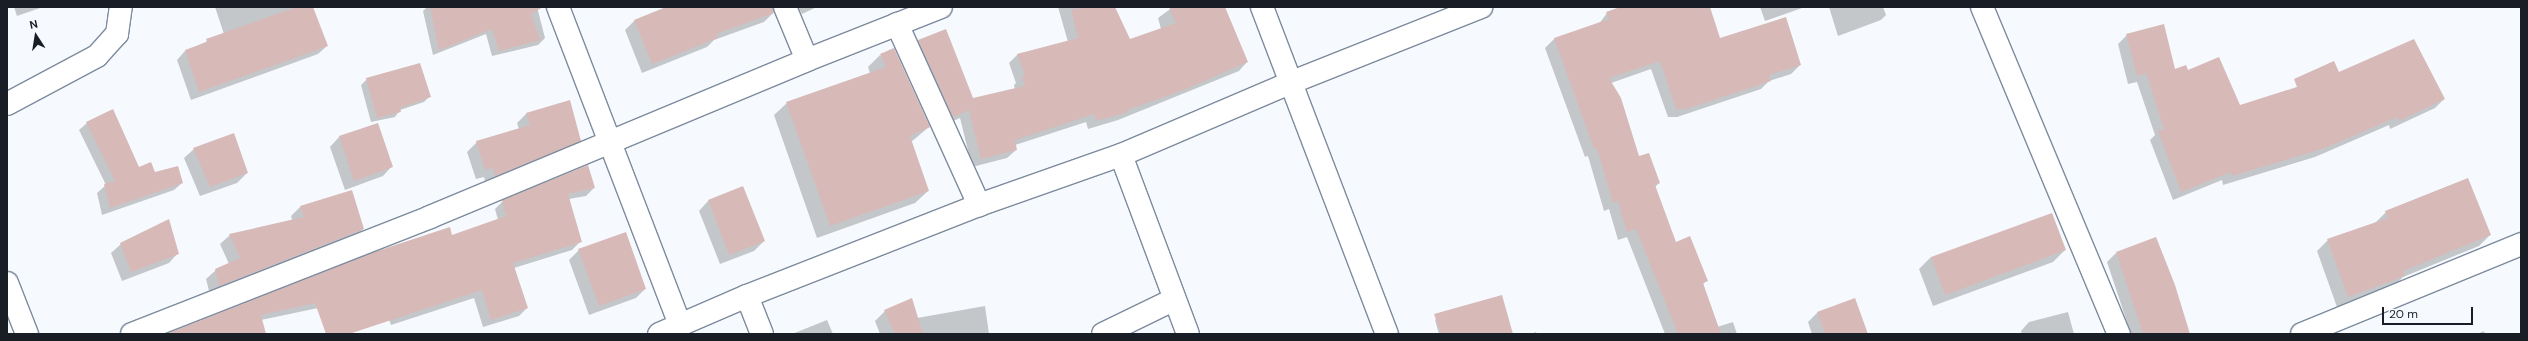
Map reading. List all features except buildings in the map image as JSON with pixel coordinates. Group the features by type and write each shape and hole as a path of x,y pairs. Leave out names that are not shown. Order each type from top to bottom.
{"street":[{"path":"7,104 97,56 117,34 121,7"},
{"path":"558,7 680,326"},
{"path":"785,7 807,60"},
{"path":"132,334 423,220 807,60 941,7"},
{"path":"1262,7 1387,334"},
{"path":"659,334 747,296 979,206 1121,155 1290,83 1481,7"},
{"path":"1982,7 2119,334"},
{"path":"897,24 979,206"},
{"path":"1121,155 1173,300 1188,334"},
{"path":"2302,334 2521,244"},
{"path":"7,283 27,334"},
{"path":"747,296 762,334"},
{"path":"1103,334 1173,300"}]}
